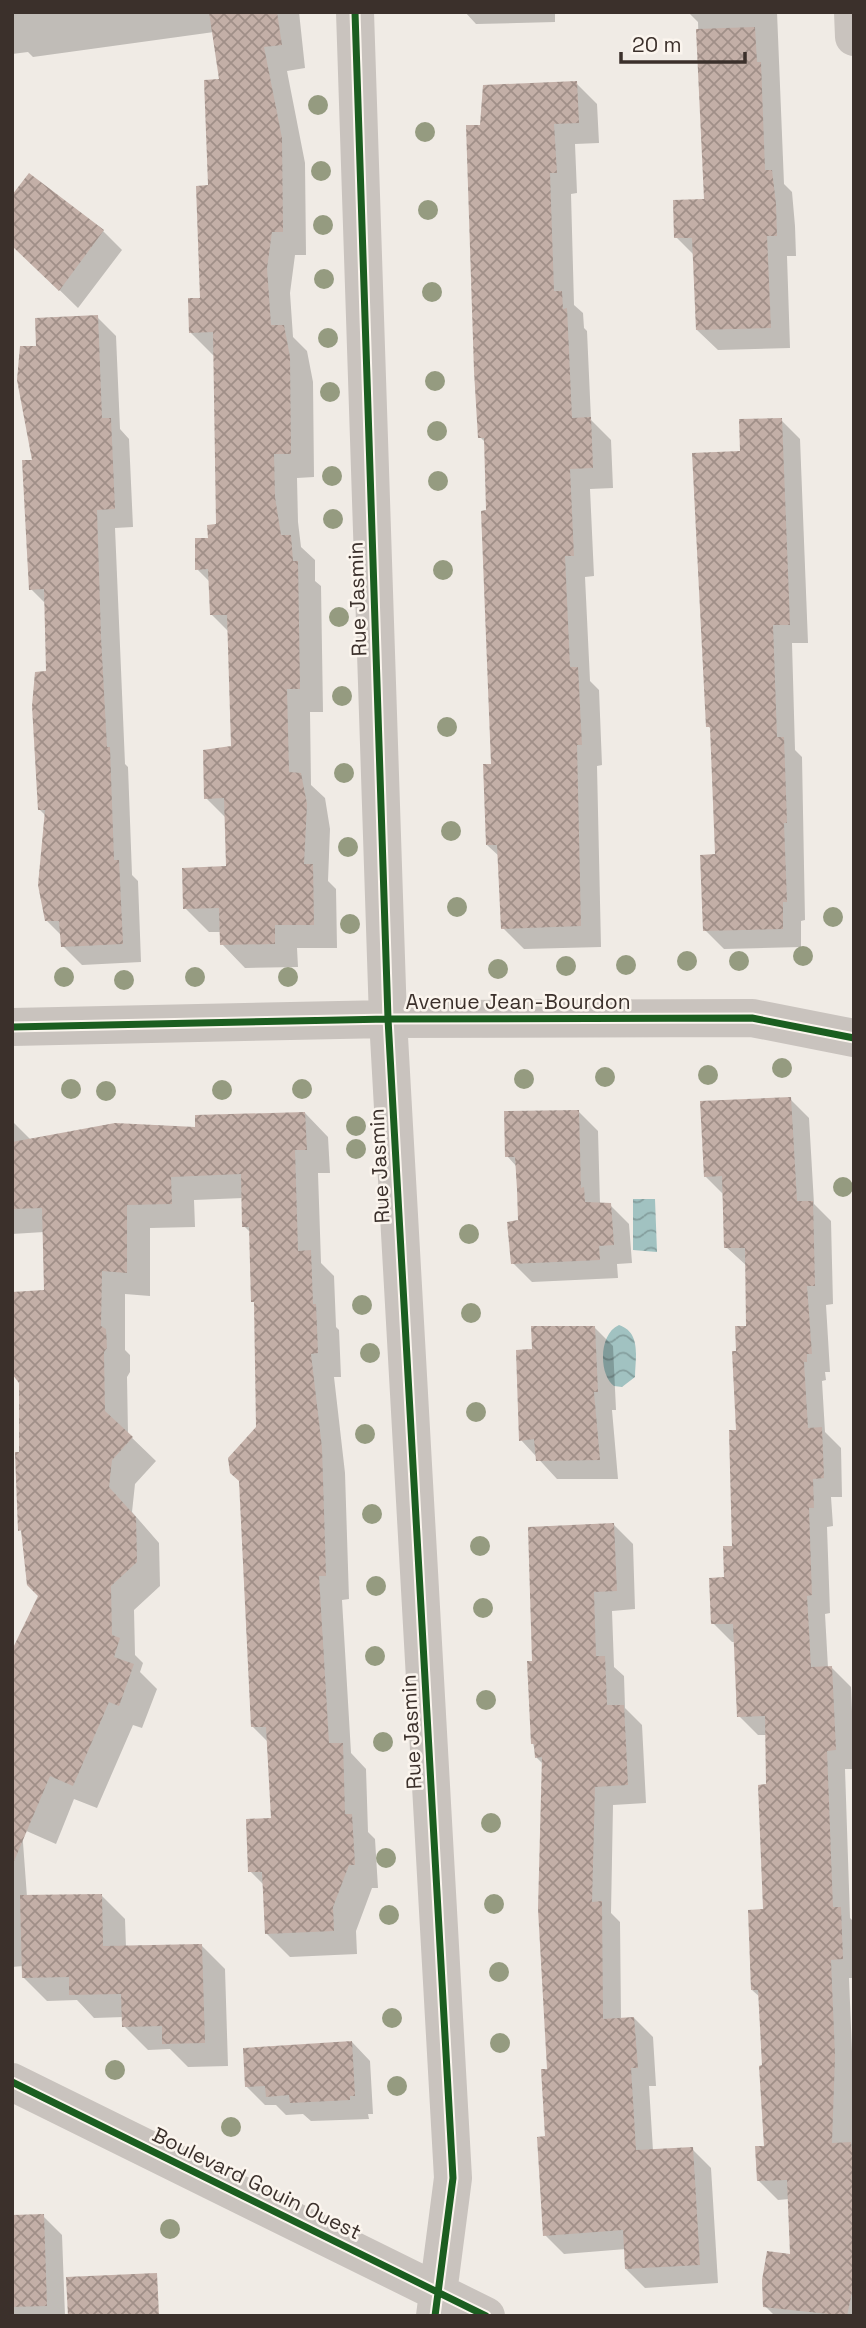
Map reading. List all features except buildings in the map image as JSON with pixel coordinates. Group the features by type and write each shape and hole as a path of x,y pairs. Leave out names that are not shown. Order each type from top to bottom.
{"street":[{"name":"Rue Jasmin","path":"355,12 388,1018 453,2178 436,2304"},
{"path":"853,12 854,37"},
{"name":"Avenue Jean-Bourdon","path":"12,1027 388,1018 752,1018 854,1038"},
{"name":"Boulevard Gouin Ouest","path":"12,2082 436,2304 486,2316"}],"water":[{"path":"633,1199 655,1199 657,1252 633,1250"},
{"path":"619,1325 631,1334 636,1347 635,1377 622,1387 614,1386 609,1381 603,1364 607,1337"}],"cycle path":[{"path":"355,12 388,1019 453,2178 435,2316"},
{"path":"12,1027 388,1019 752,1018 854,1038"},
{"path":"12,2082 486,2316"}]}
